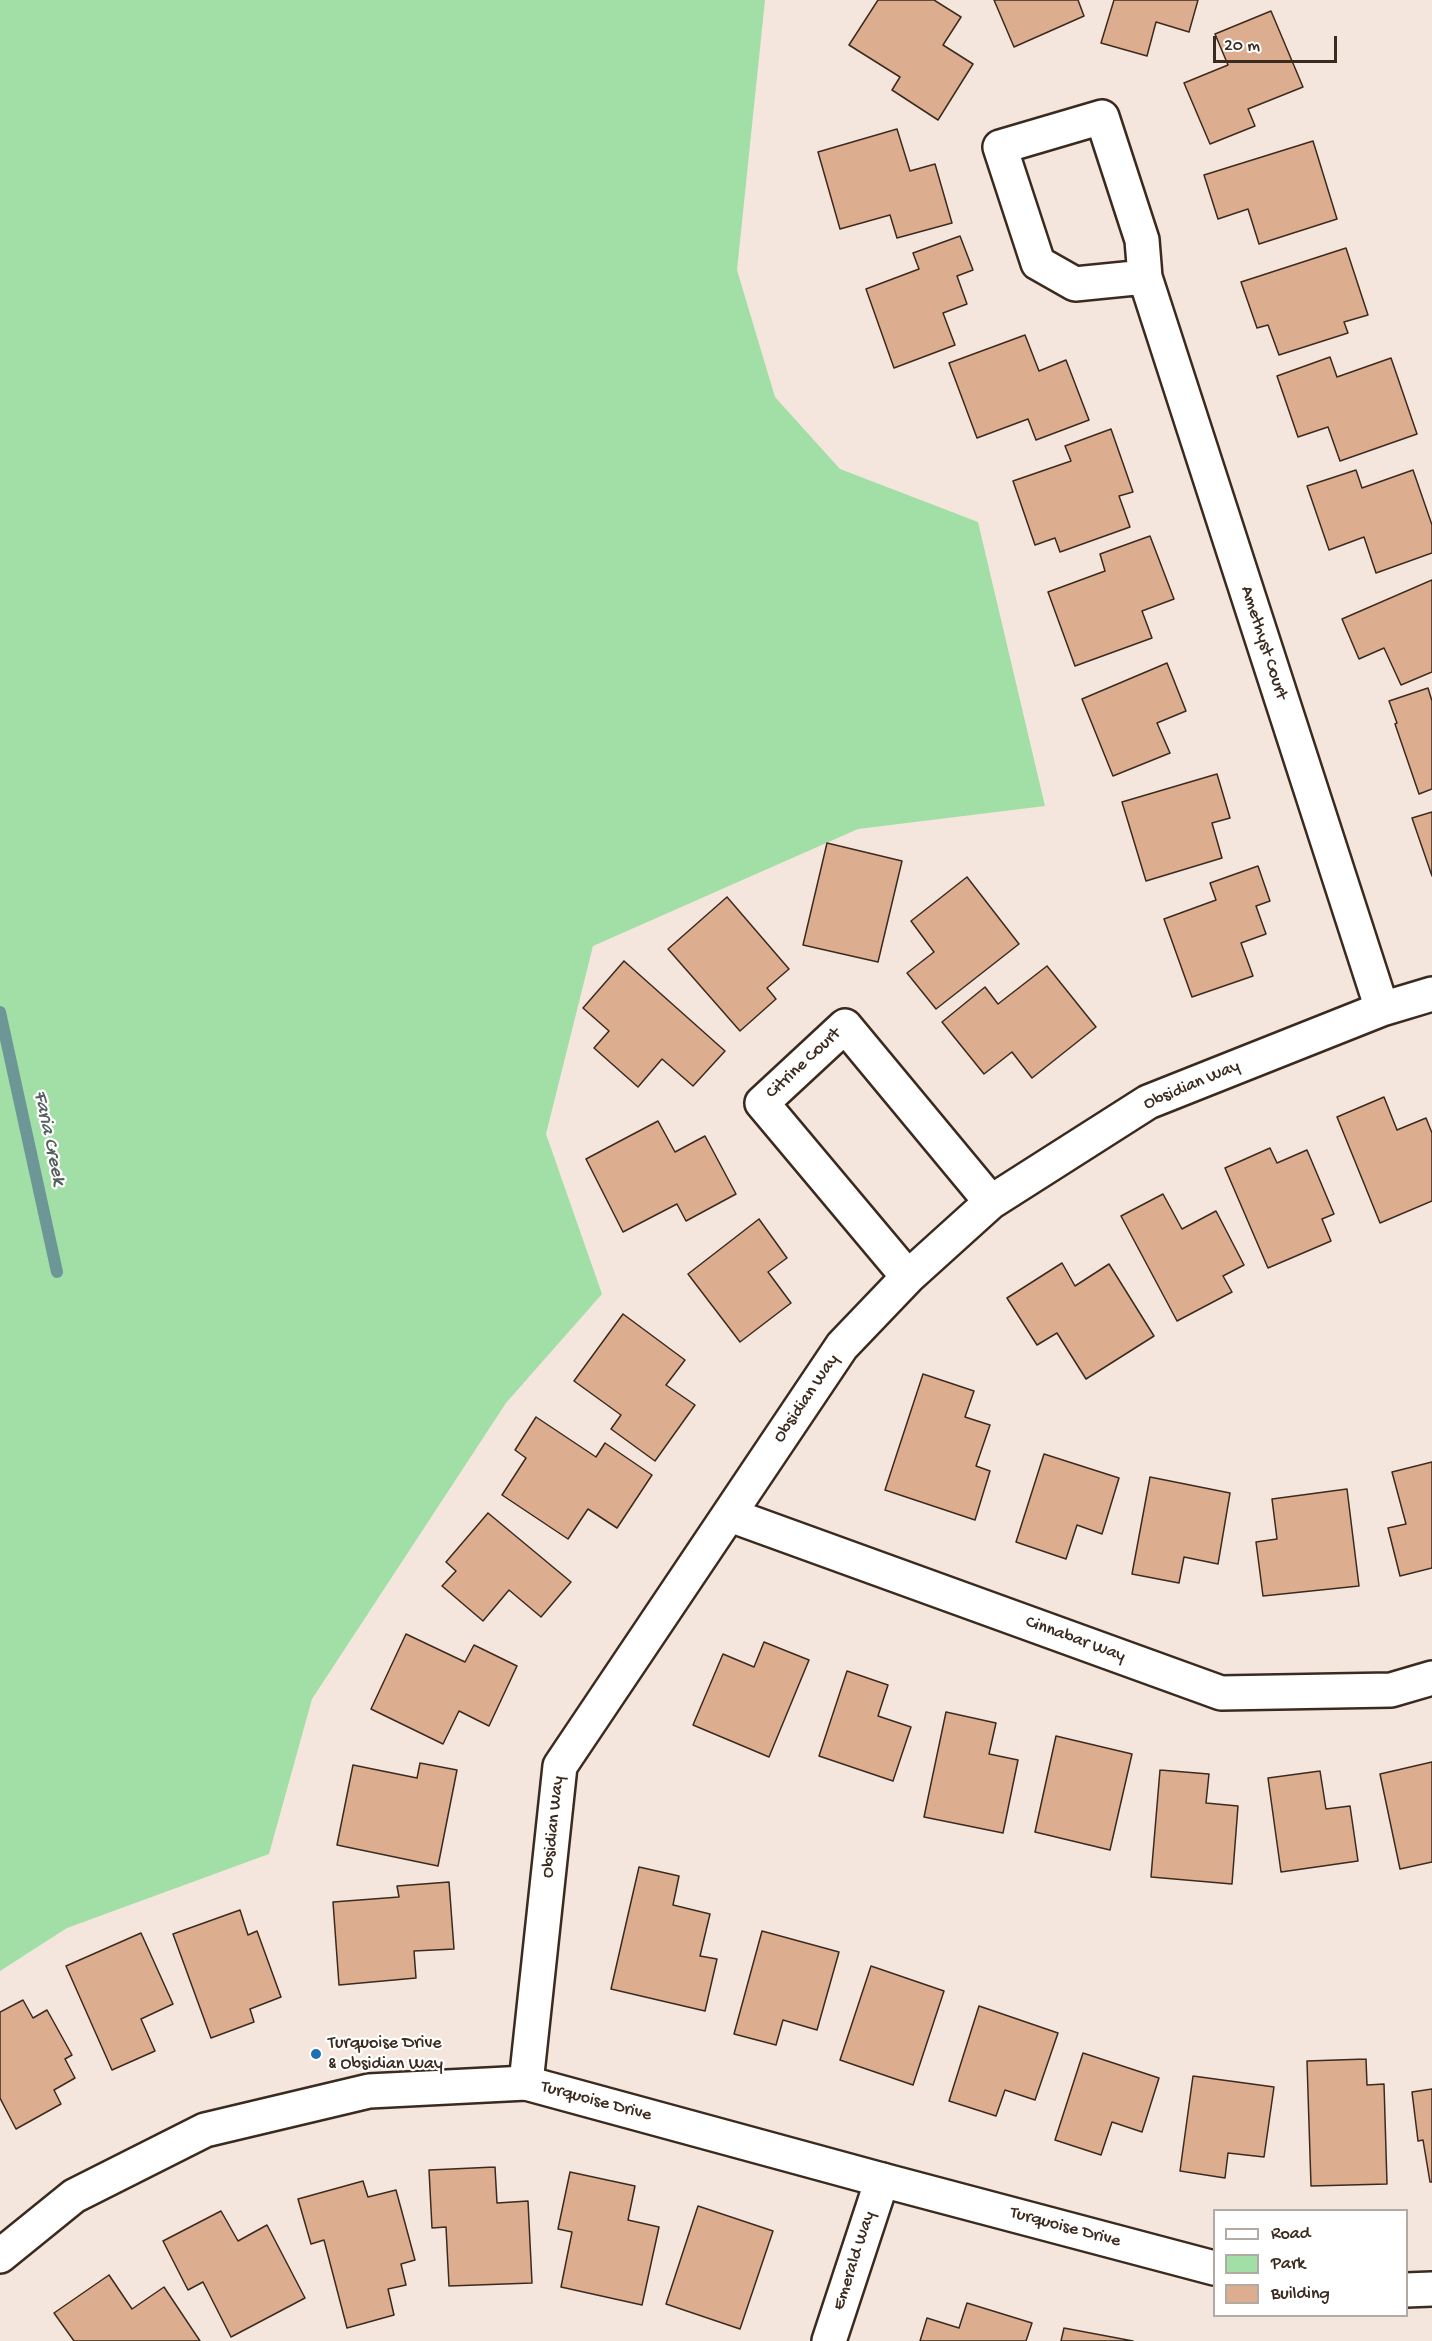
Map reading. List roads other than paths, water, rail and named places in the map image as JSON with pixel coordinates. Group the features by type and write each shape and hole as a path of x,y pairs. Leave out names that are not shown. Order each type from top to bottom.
{"street":[{"name":"Amethyst Court","path":"1145,278 1074,284 1038,263 1000,147 1102,117 1142,240 1145,278 1382,1009"},
{"name":"Obsidian Way","path":"526,2083 560,1766 842,1346 908,1277 991,1202 1148,1102 1382,1009 1432,994"},
{"name":"Citrine Court","path":"908,1277 762,1103 845,1026 991,1202"},
{"name":"Cinnabar Way","path":"730,1515 1221,1693 1391,1690 1432,1678"},
{"name":"Turquoise Drive","path":"0,2256 74,2196 205,2130 369,2091 526,2083 1213,2267"},
{"name":"Emerald Way","path":"829,2341 882,2180"},
{"path":"1408,2290 1432,2289"}],"waterway":[{"name":"Faria Creek","path":"0,1012 57,1272"}],"place":[{"name":"Turquoise Drive & Obsidian Way","path":"316,2054"}]}
